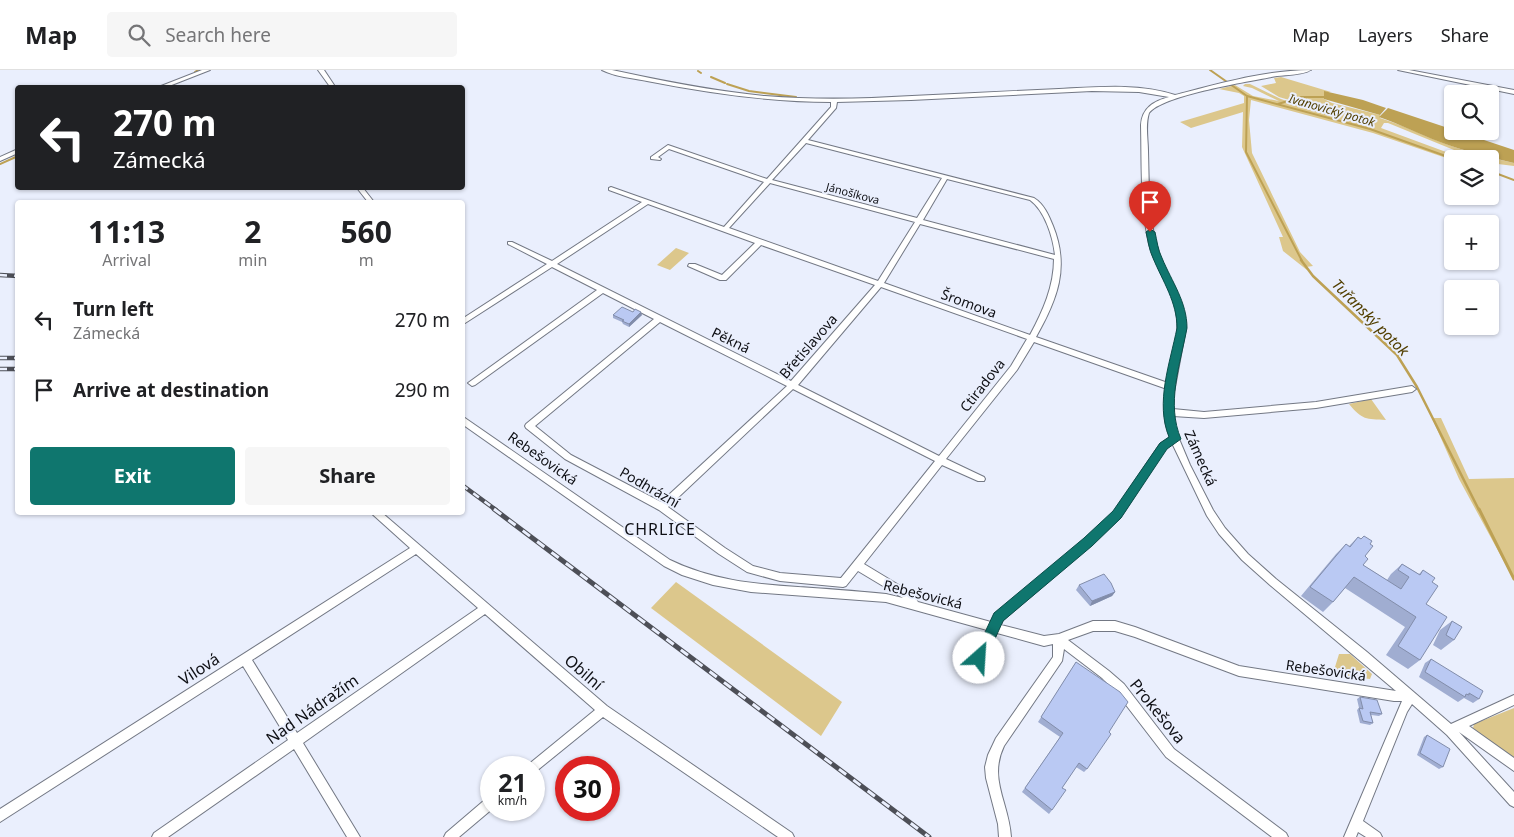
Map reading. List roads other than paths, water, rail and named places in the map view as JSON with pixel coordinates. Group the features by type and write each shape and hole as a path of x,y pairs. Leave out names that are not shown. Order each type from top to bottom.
{"street":[{"path":"166,85 207,70"},
{"path":"321,70 332,85"},
{"path":"605,70 727,94 779,99 834,100 1093,89 1164,93 1176,97"},
{"path":"1144,118 1148,110 1153,106 1176,97 1229,83 1308,70"},
{"path":"1401,70 1514,92"},
{"path":"725,230 833,109 834,100"},
{"name":"Zámecká","path":"1144,118 1150,232 1157,257 1177,298 1182,317 1182,328 1170,387 1168,412 1170,427 1186,465 1210,513 1232,544 1273,582 1411,696 1455,728"},
{"path":"804,141 945,178"},
{"name":"Jánošíkova","path":"658,159 653,158 668,146 768,181 1058,258"},
{"path":"0,160 15,152"},
{"name":"Ctiradova","path":"858,566 1014,368 1032,339 1055,286 1058,258 1055,238 1038,203 1032,199 945,178"},
{"name":"Břetislavova","path":"662,507 793,385 880,284 945,178"},
{"name":"Šromova","path":"611,189 1170,387"},
{"path":"362,190 369,200"},
{"path":"465,321 647,202"},
{"path":"692,266 723,278 760,242"},
{"name":"Pěkná","path":"510,243 981,479"},
{"path":"472,384 603,289"},
{"name":"Podhrázní","path":"660,318 529,426 568,457 662,507 750,569 780,577 839,584 845,582 858,566"},
{"path":"1168,412 1204,415 1316,405 1412,389"},
{"name":"Rebešovická","path":"465,421 668,563 685,572 713,581 751,588 875,597 915,606 1040,641 1059,639 1093,626 1115,626 1239,671 1394,696 1411,696"},
{"path":"979,658 999,617 1006,609 1088,542 1117,515 1164,446 1169,441 1176,439"},
{"name":"Obilní","path":"377,515 415,550 486,608 603,710 788,837"},
{"name":"Vilová","path":"0,816 415,550"},
{"path":"858,566 908,596 915,606"},
{"name":"Nad Nádražím","path":"158,837 486,608"},
{"path":"1005,837 1003,815 990,774 992,756 1058,658 1059,639"},
{"name":"Prokešova","path":"1059,639 1120,688 1157,740 1170,753 1282,837"},
{"path":"245,659 354,837"},
{"path":"1350,837 1403,709 1411,696"},
{"path":"1455,728 1514,700"},
{"path":"545,758 603,710"},
{"path":"1455,728 1514,765"},
{"path":"1455,728 1514,801"},
{"path":"450,837 480,811"},
{"path":"1356,823 1376,837"}],"waterway":[{"name":"Ivanovický potok","path":"1210,70 1247,96"},
{"path":"711,77 725,83"},
{"path":"727,84 749,91 796,97"},
{"name":"Ivanovický potok","path":"1247,96 1370,129 1444,155"},
{"name":"Tuřanský potok","path":"1247,96 1246,152 1302,261"},
{"path":"1278,104 1301,97 1326,97"},
{"path":"0,164 15,157"},
{"name":"Ivanovický potok","path":"1499,174 1514,180"},
{"name":"Tuřanský potok","path":"1301,260 1313,276 1397,355 1417,387 1479,510"},
{"name":"Tuřanský potok","path":"1479,509 1514,579"}],"railway":[{"path":"0,275 15,276"},
{"path":"0,358 15,358"},
{"path":"0,369 15,369"},
{"path":"465,487 496,510"},
{"path":"494,509 929,837"}],"district":[{"name":"CHRLICE","path":"660,529"}]}
